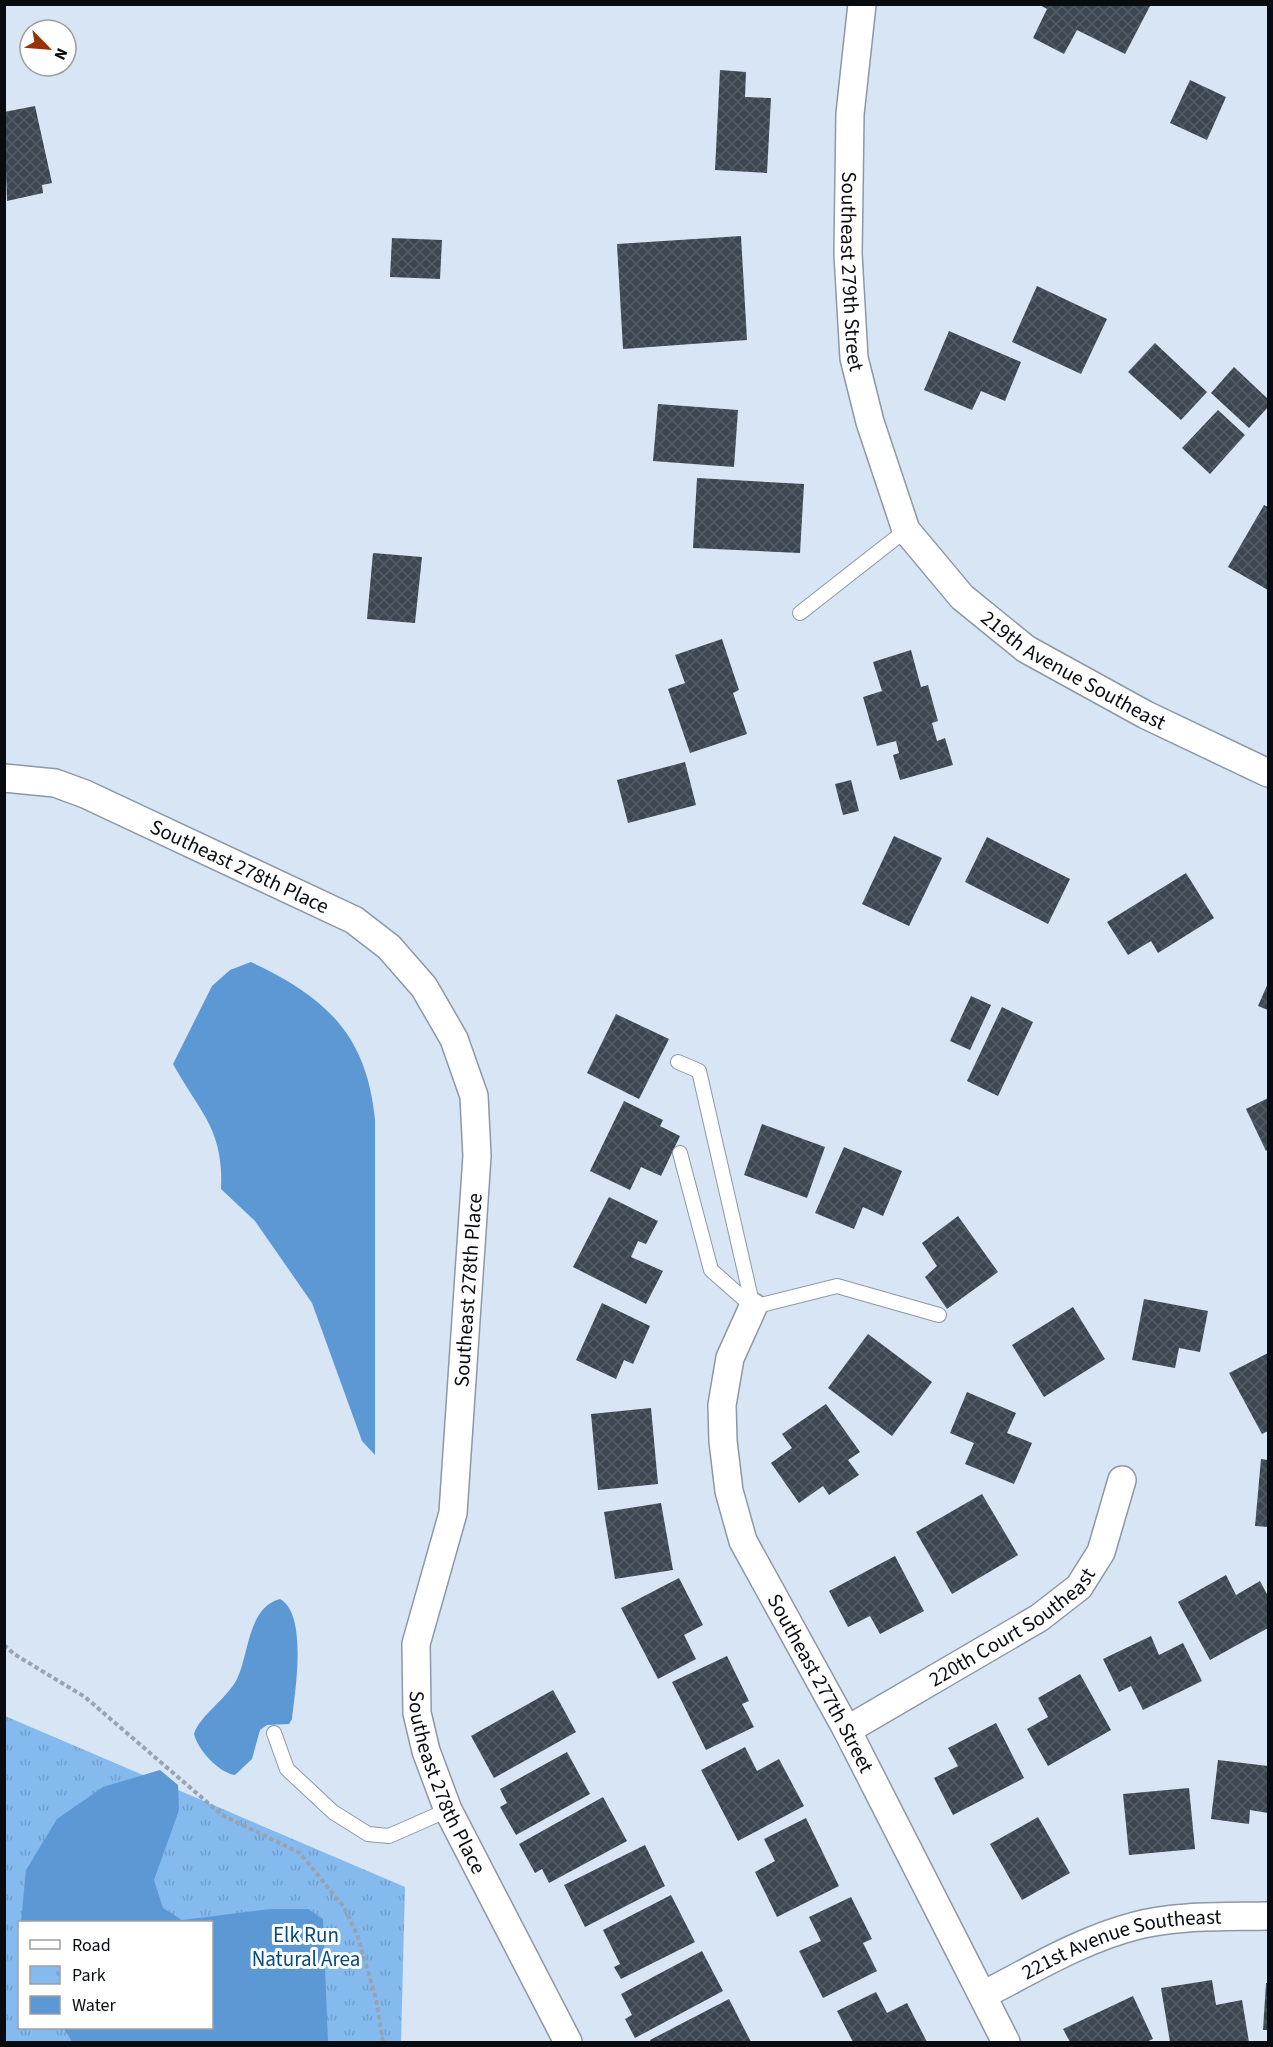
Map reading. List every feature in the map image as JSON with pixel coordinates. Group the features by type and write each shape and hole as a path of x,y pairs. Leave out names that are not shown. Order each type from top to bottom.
{"street":[{"name":"Southeast 279th Street","path":"862,4 850,114 848,254 854,358 870,422 906,530"},
{"name":"219th Avenue Southeast","path":"906,530 962,597 1026,649 1146,715 1269,773"},
{"name":"Southeast 278th Place","path":"4,778 56,783 85,794 354,920 389,947 424,987 454,1039 474,1096 477,1156 453,1513 416,1644 417,1713 426,1750 448,1810 568,2043"},
{"name":"Southeast 277th Street","path":"753,1307 730,1358 722,1405 723,1441 729,1491 743,1541 847,1730 983,1995 1005,2043"},
{"name":"220th Court Southeast","path":"847,1730 1039,1618 1078,1587 1101,1552 1122,1480"},
{"name":"221st Avenue Southeast","path":"983,1995 1086,1943 1136,1926 1214,1917 1269,1916"}],"lane":[{"path":"801,613 906,530"},
{"path":"678,1062 699,1071 753,1307"},
{"path":"681,1153 711,1270 753,1307"},
{"path":"753,1307 837,1286 939,1315"},
{"path":"274,1733 287,1769 333,1812 368,1834 389,1836 448,1810"}],"path":[{"path":"4,1645 14,1654 85,1697 222,1815 300,1853 343,1906 357,1934 376,1999 383,2043"}],"green space":[{"name":"Elk Run Natural Area","path":"5,1716 405,1887 401,2042 5,2042"}],"water":[{"path":"251,962 278,975 301,990 338,1022 352,1042 363,1064 370,1090 375,1120 375,1455 362,1441 312,1303 255,1221 221,1189 219,1151 214,1136 201,1109 173,1064 212,986 230,970"},
{"path":"280,1599 289,1607 297,1636 297,1673 292,1719 289,1724 267,1725 260,1730 252,1759 235,1775 222,1770 210,1760 194,1734 202,1720 237,1679 255,1621 261,1611"},
{"path":"160,1770 178,1785 179,1810 154,1880 163,1908 182,1920 271,1909 308,1909 323,1919 328,2042 72,2042 65,2029 213,2029 213,1921 21,1921 26,1870 57,1819 103,1787"}],"building":[{"path":"1038,4 1146,4 1150,6 1125,54 1077,30 1064,54 1033,38 1047,9"},
{"path":"720,70 746,72 745,97 771,98 767,173 715,170"},
{"path":"1190,80 1226,97 1207,140 1170,123"},
{"path":"35,106 52,183 42,185 43,193 7,201 4,112"},
{"path":"741,236 747,340 623,349 617,244"},
{"path":"392,238 442,240 440,279 390,277"},
{"path":"1037,286 1107,319 1081,374 1012,342"},
{"path":"949,331 1021,362 1005,401 981,391 972,410 924,390"},
{"path":"1155,343 1207,392 1181,420 1128,372"},
{"path":"1234,367 1268,399 1268,407 1249,428 1211,393"},
{"path":"658,404 738,410 734,467 653,461"},
{"path":"1218,410 1245,435 1210,474 1182,448"},
{"path":"697,478 804,484 800,553 693,548"},
{"path":"1264,505 1268,507 1268,590 1228,567"},
{"path":"373,553 422,557 415,623 367,619"},
{"path":"722,639 739,690 733,693 747,734 690,753 668,689 685,683 675,655"},
{"path":"911,650 921,687 928,685 938,721 932,723 937,741 945,738 953,765 900,780 893,755 899,753 896,741 877,746 863,697 882,691 873,662"},
{"path":"685,762 696,805 628,823 617,780"},
{"path":"851,780 859,811 843,815 835,784"},
{"path":"894,836 942,858 909,926 862,904"},
{"path":"987,837 1070,879 1048,924 965,882"},
{"path":"1186,873 1214,918 1158,953 1151,941 1128,955 1107,922"},
{"path":"1268,983 1268,1010 1258,1006"},
{"path":"971,996 991,1005 970,1050 950,1041"},
{"path":"1002,1007 1033,1022 998,1096 967,1081"},
{"path":"616,1014 669,1039 639,1099 587,1073"},
{"path":"1268,1098 1268,1149 1266,1151 1246,1109"},
{"path":"624,1101 663,1120 660,1126 680,1136 661,1176 641,1167 630,1190 590,1171"},
{"path":"762,1124 825,1147 807,1198 744,1175"},
{"path":"844,1147 902,1171 883,1216 863,1207 854,1229 815,1213"},
{"path":"609,1197 658,1221 646,1244 638,1241 631,1257 663,1271 646,1304 573,1267"},
{"path":"958,1216 998,1272 947,1309 925,1277 937,1266 922,1243"},
{"path":"1144,1299 1208,1311 1200,1352 1179,1348 1175,1368 1132,1360"},
{"path":"602,1303 650,1326 633,1364 624,1360 616,1379 576,1360"},
{"path":"1073,1307 1105,1359 1044,1397 1012,1345"},
{"path":"868,1334 932,1382 892,1436 828,1388"},
{"path":"1268,1353 1268,1431 1262,1434 1229,1373"},
{"path":"967,1392 1016,1413 1007,1433 1032,1443 1014,1484 965,1464 974,1443 950,1433"},
{"path":"826,1404 860,1452 848,1460 859,1475 829,1495 823,1486 799,1503 771,1463 792,1448 782,1434"},
{"path":"651,1408 658,1484 598,1490 591,1414"},
{"path":"1261,1459 1268,1460 1268,1527 1255,1526"},
{"path":"982,1494 1018,1555 952,1594 916,1532"},
{"path":"661,1503 673,1570 615,1579 604,1512"},
{"path":"895,1556 924,1611 880,1634 870,1616 848,1627 829,1591"},
{"path":"1226,1575 1236,1595 1260,1581 1268,1596 1268,1628 1210,1660 1178,1602"},
{"path":"679,1578 703,1625 684,1635 696,1659 658,1679 621,1608"},
{"path":"1151,1636 1159,1655 1183,1643 1202,1681 1143,1710 1131,1686 1119,1692 1103,1659"},
{"path":"727,1656 749,1701 742,1704 754,1727 706,1750 672,1682"},
{"path":"1080,1674 1111,1730 1048,1766 1027,1729 1048,1717 1038,1698"},
{"path":"553,1690 576,1732 494,1778 471,1736"},
{"path":"996,1723 1024,1778 953,1815 934,1778 958,1766 948,1748"},
{"path":"745,1747 757,1771 779,1759 804,1806 738,1841 701,1770"},
{"path":"567,1752 590,1794 516,1835 500,1807 507,1803 500,1789"},
{"path":"1218,1760 1268,1766 1268,1813 1250,1810 1249,1824 1211,1819"},
{"path":"1189,1788 1195,1849 1129,1855 1123,1794"},
{"path":"603,1797 627,1841 549,1883 542,1869 535,1873 519,1844"},
{"path":"1038,1817 1070,1873 1022,1900 990,1844"},
{"path":"806,1818 839,1886 777,1917 755,1872 775,1861 764,1839"},
{"path":"645,1845 665,1886 585,1927 564,1885"},
{"path":"671,1895 695,1942 621,1979 614,1967 620,1964 603,1930"},
{"path":"851,1897 872,1939 863,1943 877,1971 823,1998 799,1951 821,1941 809,1917"},
{"path":"702,1951 723,1991 635,2038 625,2019 632,2015 621,1994"},
{"path":"1212,1980 1216,2005 1242,2000 1249,2042 1170,2042 1161,1988"},
{"path":"1266,1983 1268,1983 1268,2030 1263,2030"},
{"path":"876,1992 887,2013 907,2003 927,2042 853,2042 837,2011"},
{"path":"1133,1996 1153,2039 1146,2042 1070,2042 1063,2029"},
{"path":"729,1999 751,2042 651,2042 650,2040"}]}
